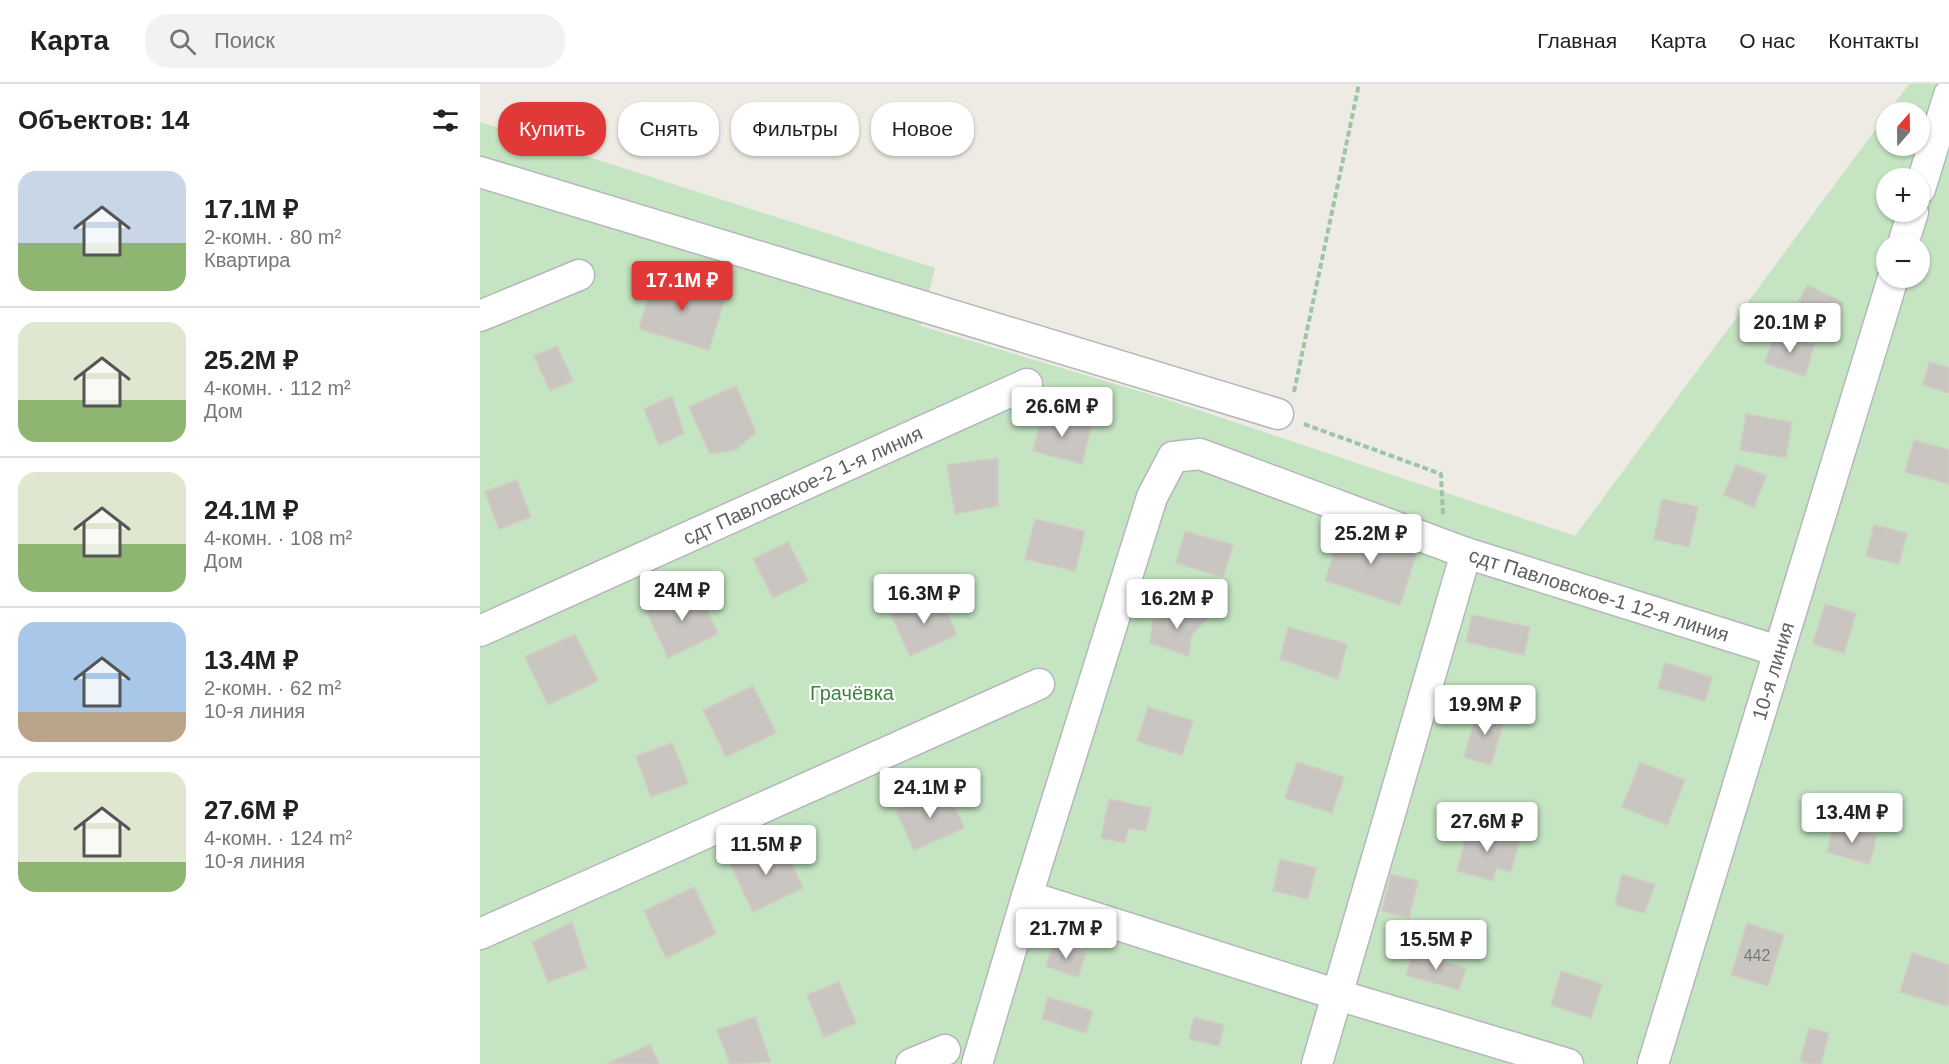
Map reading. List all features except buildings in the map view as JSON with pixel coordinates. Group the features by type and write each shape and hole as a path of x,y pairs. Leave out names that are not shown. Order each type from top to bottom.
{"street":[{"path":"1926,168 1949,95"},
{"path":"480,172 1278,414"},
{"path":"480,316 579,275"},
{"name":"10-я линия","path":"1653,1064 1890,288"},
{"name":"сдт Павловское-2 1-я линия","path":"480,631 1027,384"},
{"name":"сдт Павловское-1 12-я линия","path":"977,1064 1152,497 1173,457 1200,454 1455,549 1778,651"},
{"path":"1317,1064 1338,995 1455,549"},
{"path":"480,934 1040,684"},
{"path":"1027,896 1338,995 1568,1064"},
{"path":"911,1064 945,1050"}],"path":[{"path":"1359,84 1294,393 1278,414 1441,474 1455,549"}],"green space":[{"name":"Грачёвка","path":"1909,84 1949,84 1949,1064 480,1064 480,122 498,128 498,156 586,156 935,268 921,326 1162,398 1575,536 1876,129 1876,156 1930,156 1930,102 1896,102"}]}
